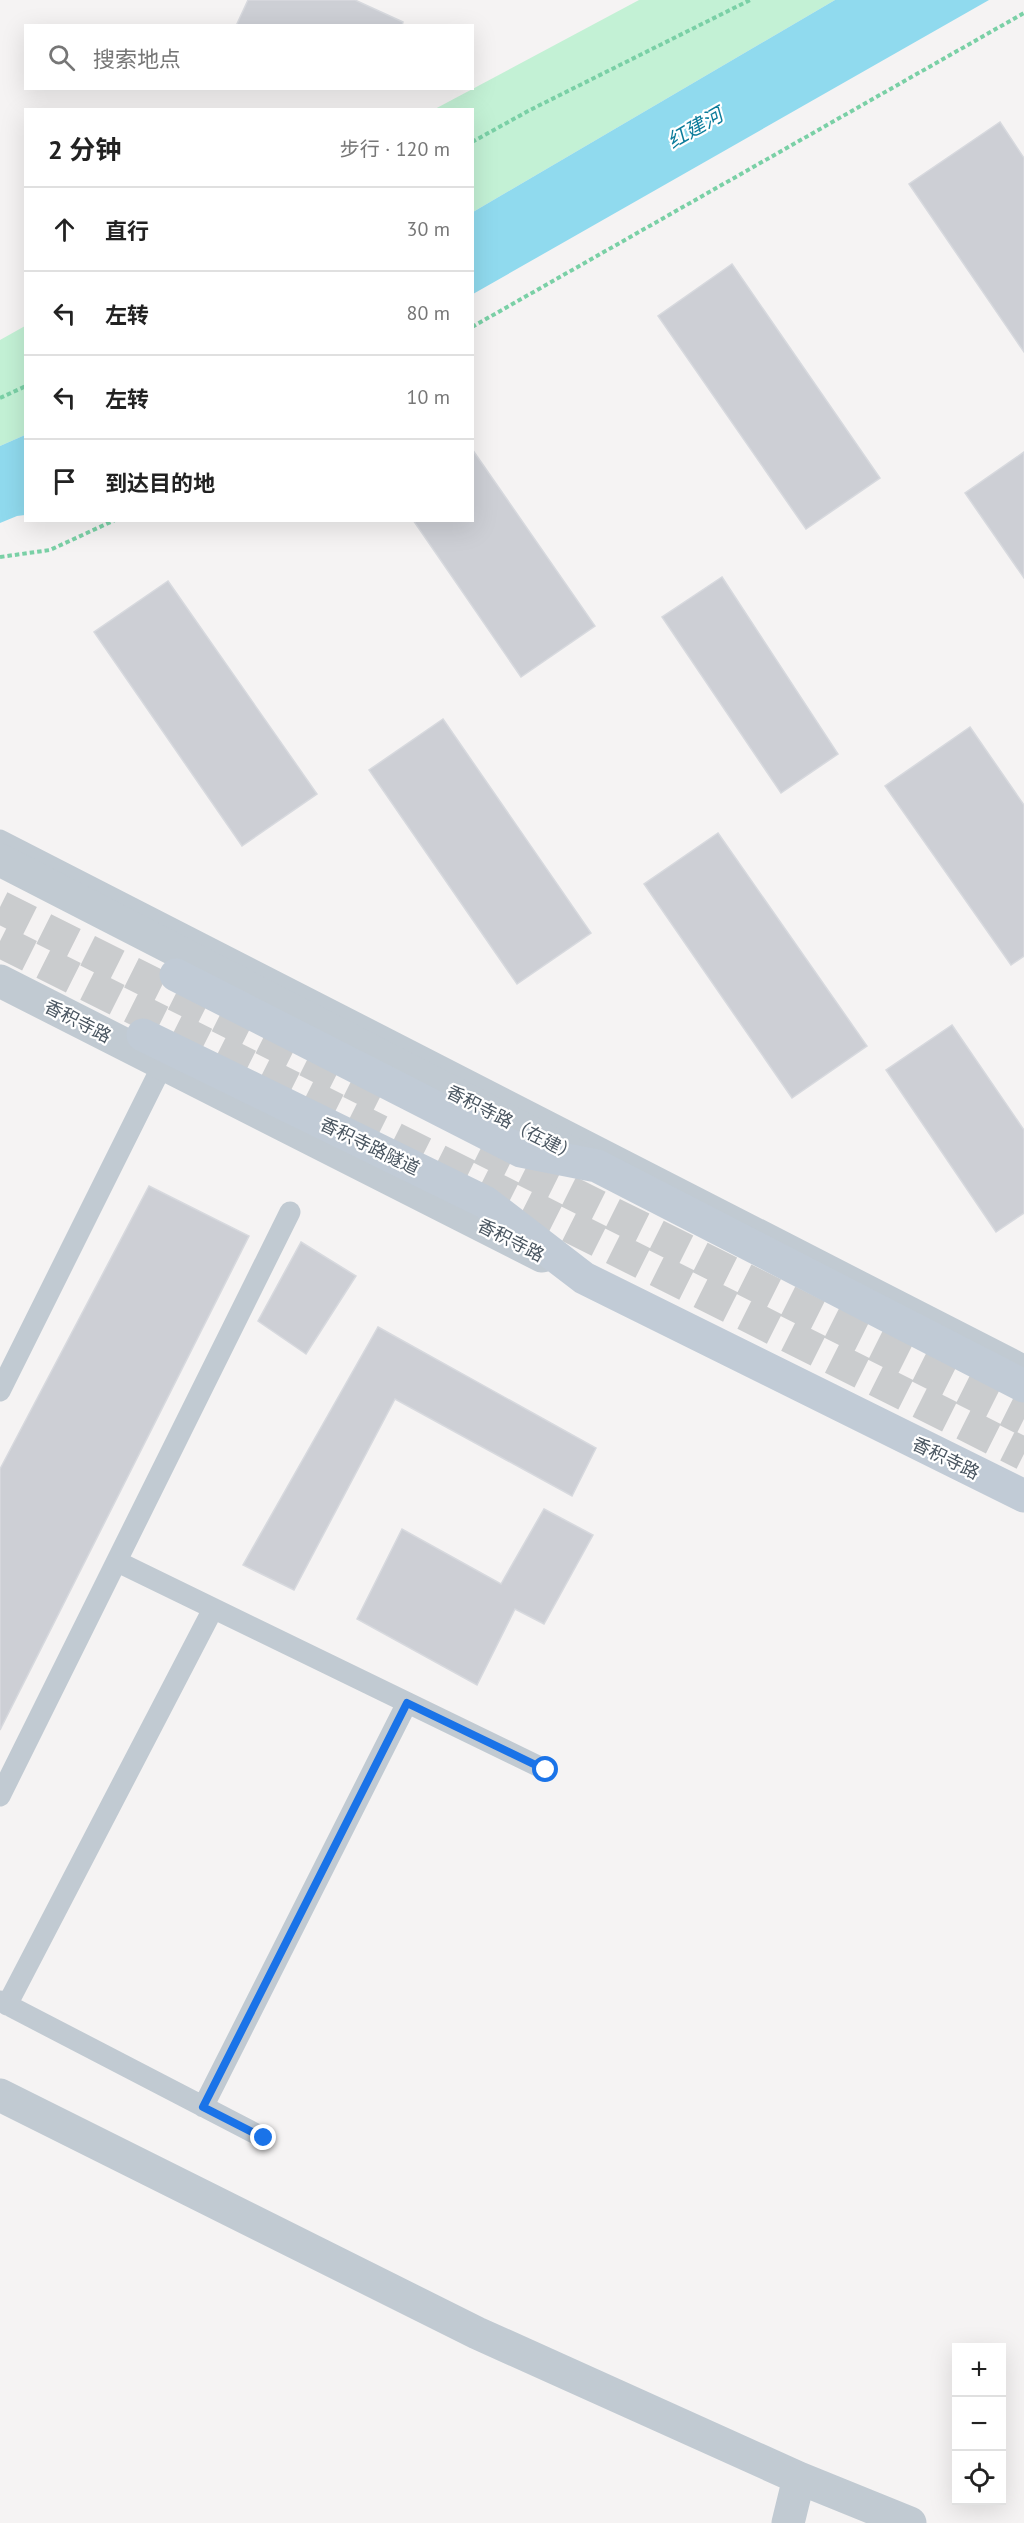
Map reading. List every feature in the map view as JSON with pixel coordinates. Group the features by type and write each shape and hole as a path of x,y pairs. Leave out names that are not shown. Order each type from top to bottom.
{"main road":[{"path":"176,975 521,1151 597,1166"},
{"name":"香积寺路隧道","path":"143,1035 485,1202 585,1278"},
{"name":"香积寺路（在建）","path":"597,1166 1024,1386"},
{"name":"香积寺路","path":"585,1278 1024,1496"}],"street":[{"name":"香积寺路（在建）","path":"0,860 597,1166"},
{"name":"香积寺路","path":"0,981 585,1278"},
{"path":"0,2095 477,2333 799,2478 910,2523"},
{"path":"788,2523 799,2478"}],"lane":[{"path":"0,840 1024,1365"},
{"path":"0,1391 163,1064"},
{"path":"0,1796 290,1212"},
{"path":"118,1562 546,1770"},
{"path":"213,1609 4,2003 264,2138"},
{"path":"203,2107 407,1703"}],"path":[{"path":"474,141 530,110 750,0"},
{"path":"474,326 1024,12"},
{"path":"0,398 24,387"},
{"path":"0,557 50,550 111,522"}],"green space":[{"path":"639,0 835,0 474,211 474,108 437,108"},
{"path":"24,327 24,435 0,446 0,340"}],"water":[{"name":"红建河","path":"835,0 989,0 474,293 474,211"},
{"path":"24,435 24,515 0,523 0,446"}],"building":[{"path":"248,0 355,0 403,22 402,24 237,24"},
{"path":"1000,122 1024,158 1024,352 909,184"},
{"path":"732,264 880,478 806,529 658,316"},
{"path":"474,452 595,626 521,677 414,522 474,522"},
{"path":"1024,452 1024,578 965,493"},
{"path":"722,577 838,754 781,793 662,617"},
{"path":"168,581 317,794 242,846 94,632"},
{"path":"443,719 591,933 517,984 369,770"},
{"path":"970,727 1024,805 1024,956 1011,965 885,786"},
{"path":"718,833 867,1046 792,1098 644,884"},
{"path":"952,1025 1024,1130 1024,1213 996,1232 886,1070"},
{"path":"149,1186 249,1236 0,1730 0,1469"},
{"path":"301,1242 356,1276 306,1354 258,1321"},
{"path":"378,1327 596,1448 572,1496 395,1399 294,1590 243,1565"},
{"path":"544,1509 593,1535 544,1624 515,1609 477,1685 357,1619 402,1529 501,1584"}],"tunnel":[{"path":"0,907 386,1100"},
{"path":"0,941 1024,1454"},
{"path":"481,1148 1024,1419"}],"route":[{"path":"264,2138 203,2107 407,1703 546,1770"}]}
